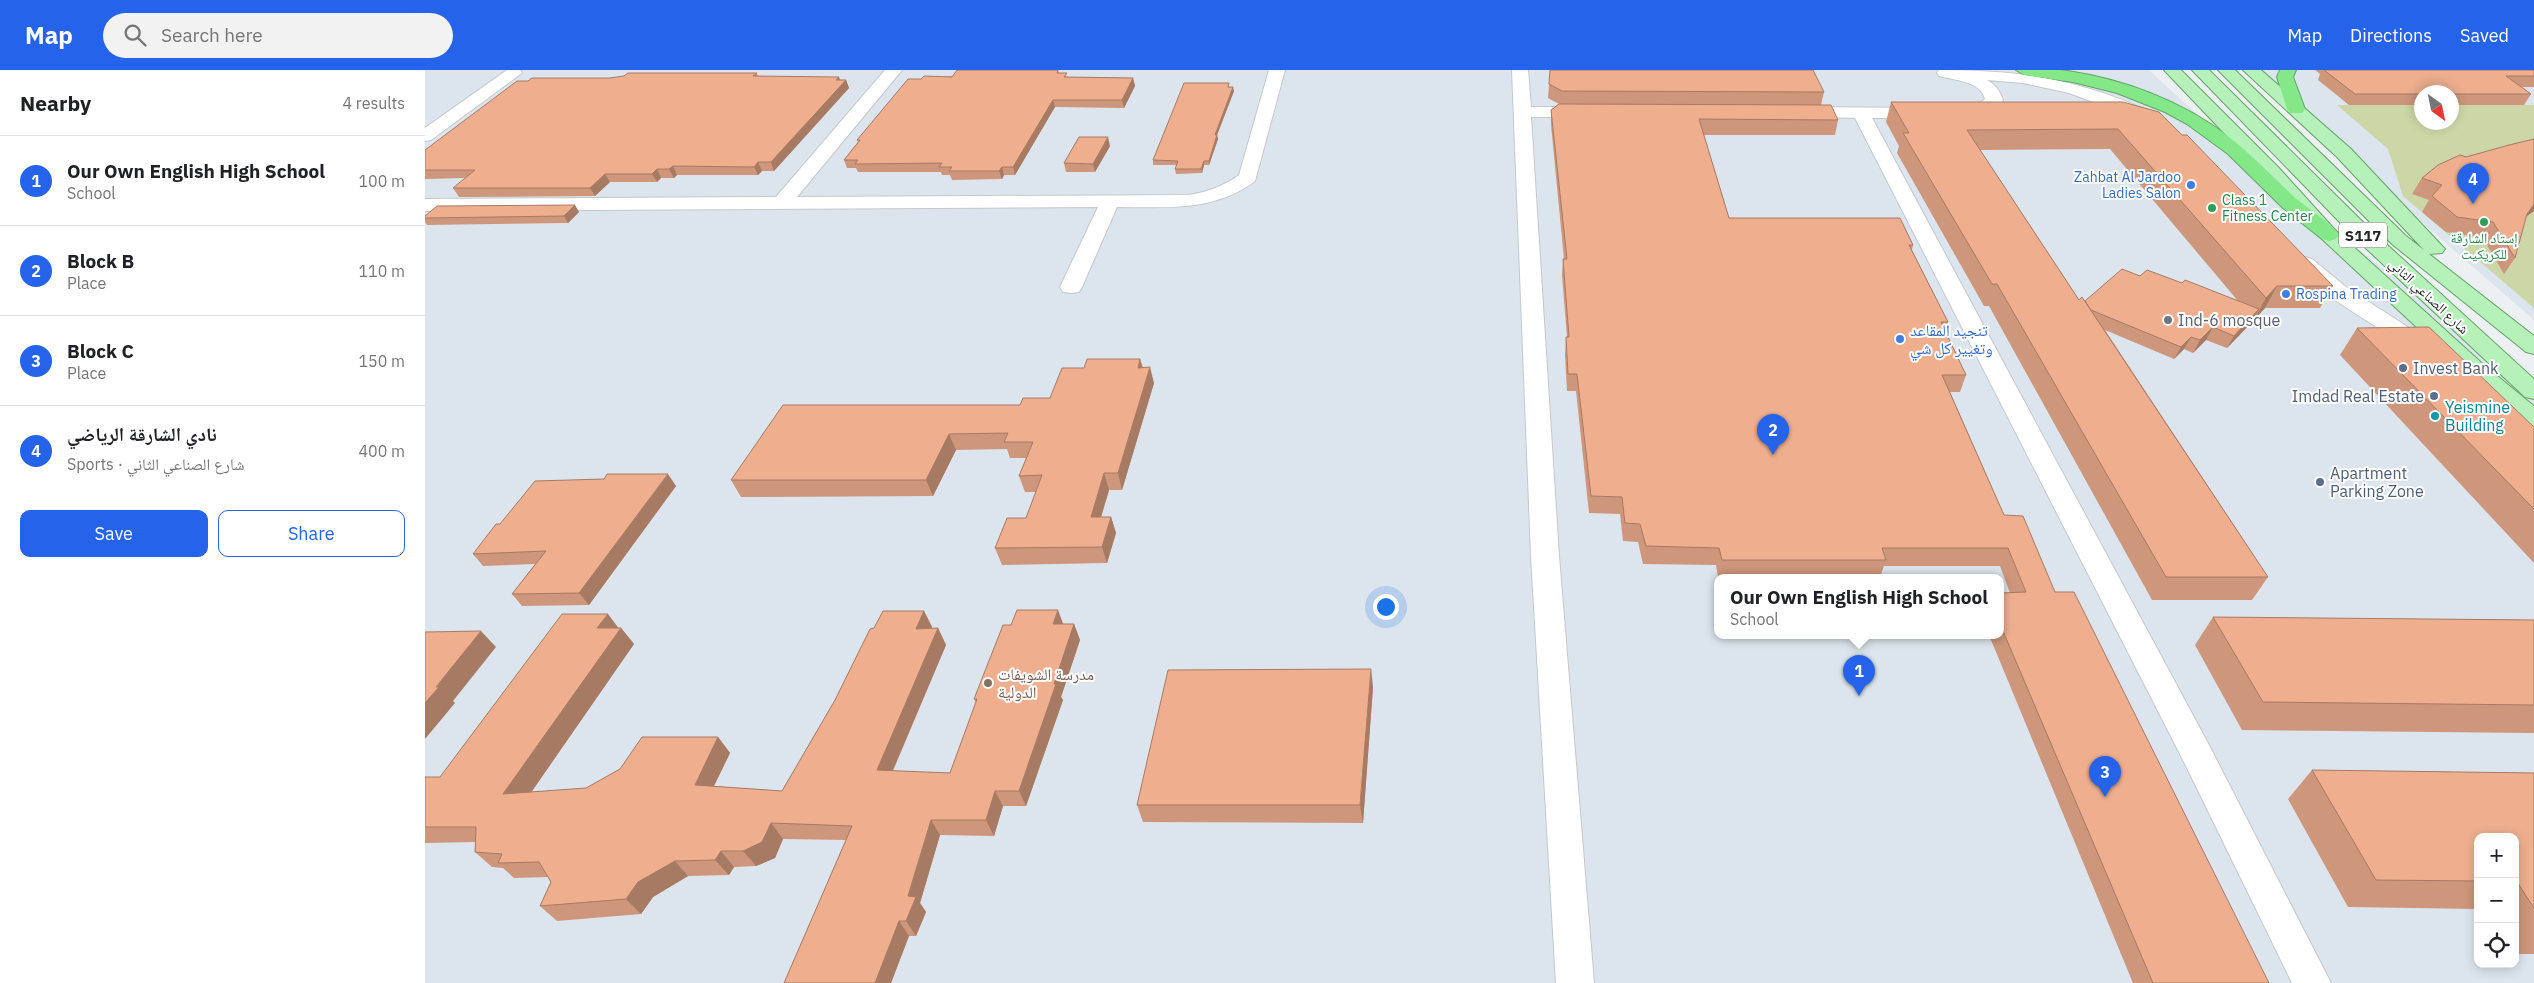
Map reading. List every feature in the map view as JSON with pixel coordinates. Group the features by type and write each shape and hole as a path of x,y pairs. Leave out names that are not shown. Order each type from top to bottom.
{"highway":[{"path":"2024,70 2060,75 2109,86 2156,102 2197,122 2228,145 2291,205 2329,235"},
{"path":"2288,70 2285,77 2296,109"}],"main road":[{"path":"2172,70 2272,172 2329,235 2477,372 2534,419"},
{"name":"شارع الصناعي الثاني","path":"2200,70 2287,161 2367,239 2534,392"},
{"name":"شارع الصناعي الثاني","path":"2226,70 2399,240 2534,346"},
{"path":"2251,70 2296,109 2360,170 2487,304 2534,346"}],"street":[{"path":"782,203 895,70"},
{"path":"425,205 1189,201 1207,197 1243,181 1250,172 1277,70"},
{"path":"1520,70 1545,556 1575,983"},
{"path":"1937,71 1981,83 1993,95 1993,100 1983,109 1959,113"},
{"path":"1937,71 1991,75 2066,87 2114,102 2160,124 2126,115 2094,113"},
{"path":"425,136 514,73"},
{"path":"1523,112 1601,112"},
{"path":"1779,112 2007,113"},
{"path":"1861,113 2198,756 2312,983"},
{"path":"1071,287 1110,202"},
{"path":"2291,250 2338,292 2427,349 2492,408"}],"shaded area":[{"path":"425,70 2149,70 2250,163 2534,388 2534,983 425,983"},
{"path":"2247,70 2534,70 2534,320"}],"green space":[{"path":"2337,105 2414,105 2414,130 2459,130 2459,105 2534,105 2534,308 2403,196 2388,149"}],"building":[{"path":"957,70 1058,70 1057,73 1067,73 1064,77 1133,78 1122,100 1053,100 1013,167 1002,167 999,171 949,171 952,167 939,167 942,163 855,164 858,160 844,160 860,140 857,140 908,79 921,79 924,76 952,77"},
{"path":"1550,70 1813,70 1824,92 1562,91 1549,84"},
{"path":"2324,70 2534,70 2534,76 2506,76 2531,94 2459,94 2459,85 2414,85 2414,94 2355,94"},
{"path":"628,73 757,73 753,76 839,77 836,80 846,80 771,162 758,162 754,167 673,166 669,169 657,169 652,174 605,174 590,188 453,188 475,170 425,170 425,150 517,81 528,81 532,78 610,78 624,76"},
{"path":"1184,83 1229,83 1228,87 1233,87 1215,135 1217,135 1209,161 1204,161 1201,169 1175,169 1178,161 1153,160"},
{"path":"1891,102 2123,102 2159,112 2182,135 2187,135 2333,286 2277,286 2266,298 2118,129 1967,130 2079,300 2082,297 2268,577 2166,577 1997,284 1992,284 1903,133 1909,133"},
{"path":"1559,104 1831,105 1838,120 1699,119 1729,218 1900,218 1913,245 1909,245 1948,322 1941,322 1966,375 1942,375 2004,515 2023,516 2055,592 2074,592 2269,983 2153,983 2004,633 2004,593 2026,592 2008,548 1882,548 1886,560 1722,560 1719,548 1646,546 1640,524 1625,523 1622,497 1591,496 1577,374 1568,374 1566,337 1569,337 1563,259 1567,259 1551,110"},
{"path":"1079,137 1108,137 1093,164 1064,163"},
{"path":"2534,139 2534,204 2527,214 2515,258 2493,222 2457,217 2432,196 2442,185 2422,178 2438,165 2460,155 2466,157"},
{"path":"575,205 564,216 425,218 437,206"},
{"name":"Ind-6 mosque","path":"2122,269 2140,276 2147,270 2182,283 2185,280 2259,309 2234,336 2213,327 2200,340 2191,337 2181,347 2091,310 2085,301"},
{"path":"2429,327 2534,427 2534,509 2357,328"},
{"path":"1087,359 1140,359 1138,368 1150,367 1118,473 1104,473 1091,517 1111,517 1102,547 995,548 1007,518 1026,518 1042,475 1019,476 1033,442 1004,442 1008,433 949,434 926,480 731,480 783,405 1020,405 1023,398 1050,398 1062,368 1084,368"},
{"path":"607,474 668,474 579,593 512,594 546,551 473,554 496,524 500,524 535,481 604,479"},
{"path":"1017,610 1058,610 1053,624 1074,624 1054,684 1056,684 1019,791 995,791 986,820 931,820 908,896 916,897 906,921 899,921 875,983 784,983 852,826 771,823 762,842 743,851 721,851 715,860 675,861 638,882 626,899 540,906 551,882 539,862 498,863 502,854 475,852 476,827 425,827 425,777 440,777 562,614 608,614 597,628 621,628 503,794 586,788 620,769 642,737 718,737 695,785 782,791 835,700 870,629 874,628 883,611 924,611 916,629 938,628 877,770 950,773 977,699 974,699 1003,625 1011,625"},
{"path":"2213,617 2534,620 2534,705 2263,702"},
{"path":"481,631 436,687 439,687 425,703 425,632"},
{"path":"1371,669 1360,805 1137,805 1168,670"},
{"path":"2312,770 2534,773 2534,908 2519,885 2519,833 2474,833 2474,881 2376,880"}],"place":[{"name":"Zahbat Al Jardoo Ladies Salon","path":"2191,185"},
{"name":"نادي الشارقة الرياضي","path":"2473,204"},
{"name":"Class 1 Fitness Center","path":"2212,208"},
{"name":"إستاد الشارقة للكريكيت","path":"2484,222"},
{"name":"Rospina Trading","path":"2286,294"},
{"name":"Ind-6 mosque","path":"2168,320"},
{"name":"تنجيد المقاعد وتغيير كل شي","path":"1900,339"},
{"name":"Invest Bank","path":"2403,368"},
{"name":"Imdad Real Estate","path":"2434,396"},
{"name":"Yeismine Building","path":"2435,416"},
{"name":"Block B","path":"1773,455"},
{"name":"Apartment Parking Zone","path":"2320,482"},
{"name":"مدرسة الشويفات الدولية","path":"988,683"},
{"name":"Our Own English High School","path":"1859,696"},
{"name":"Block C","path":"2105,797"}]}
